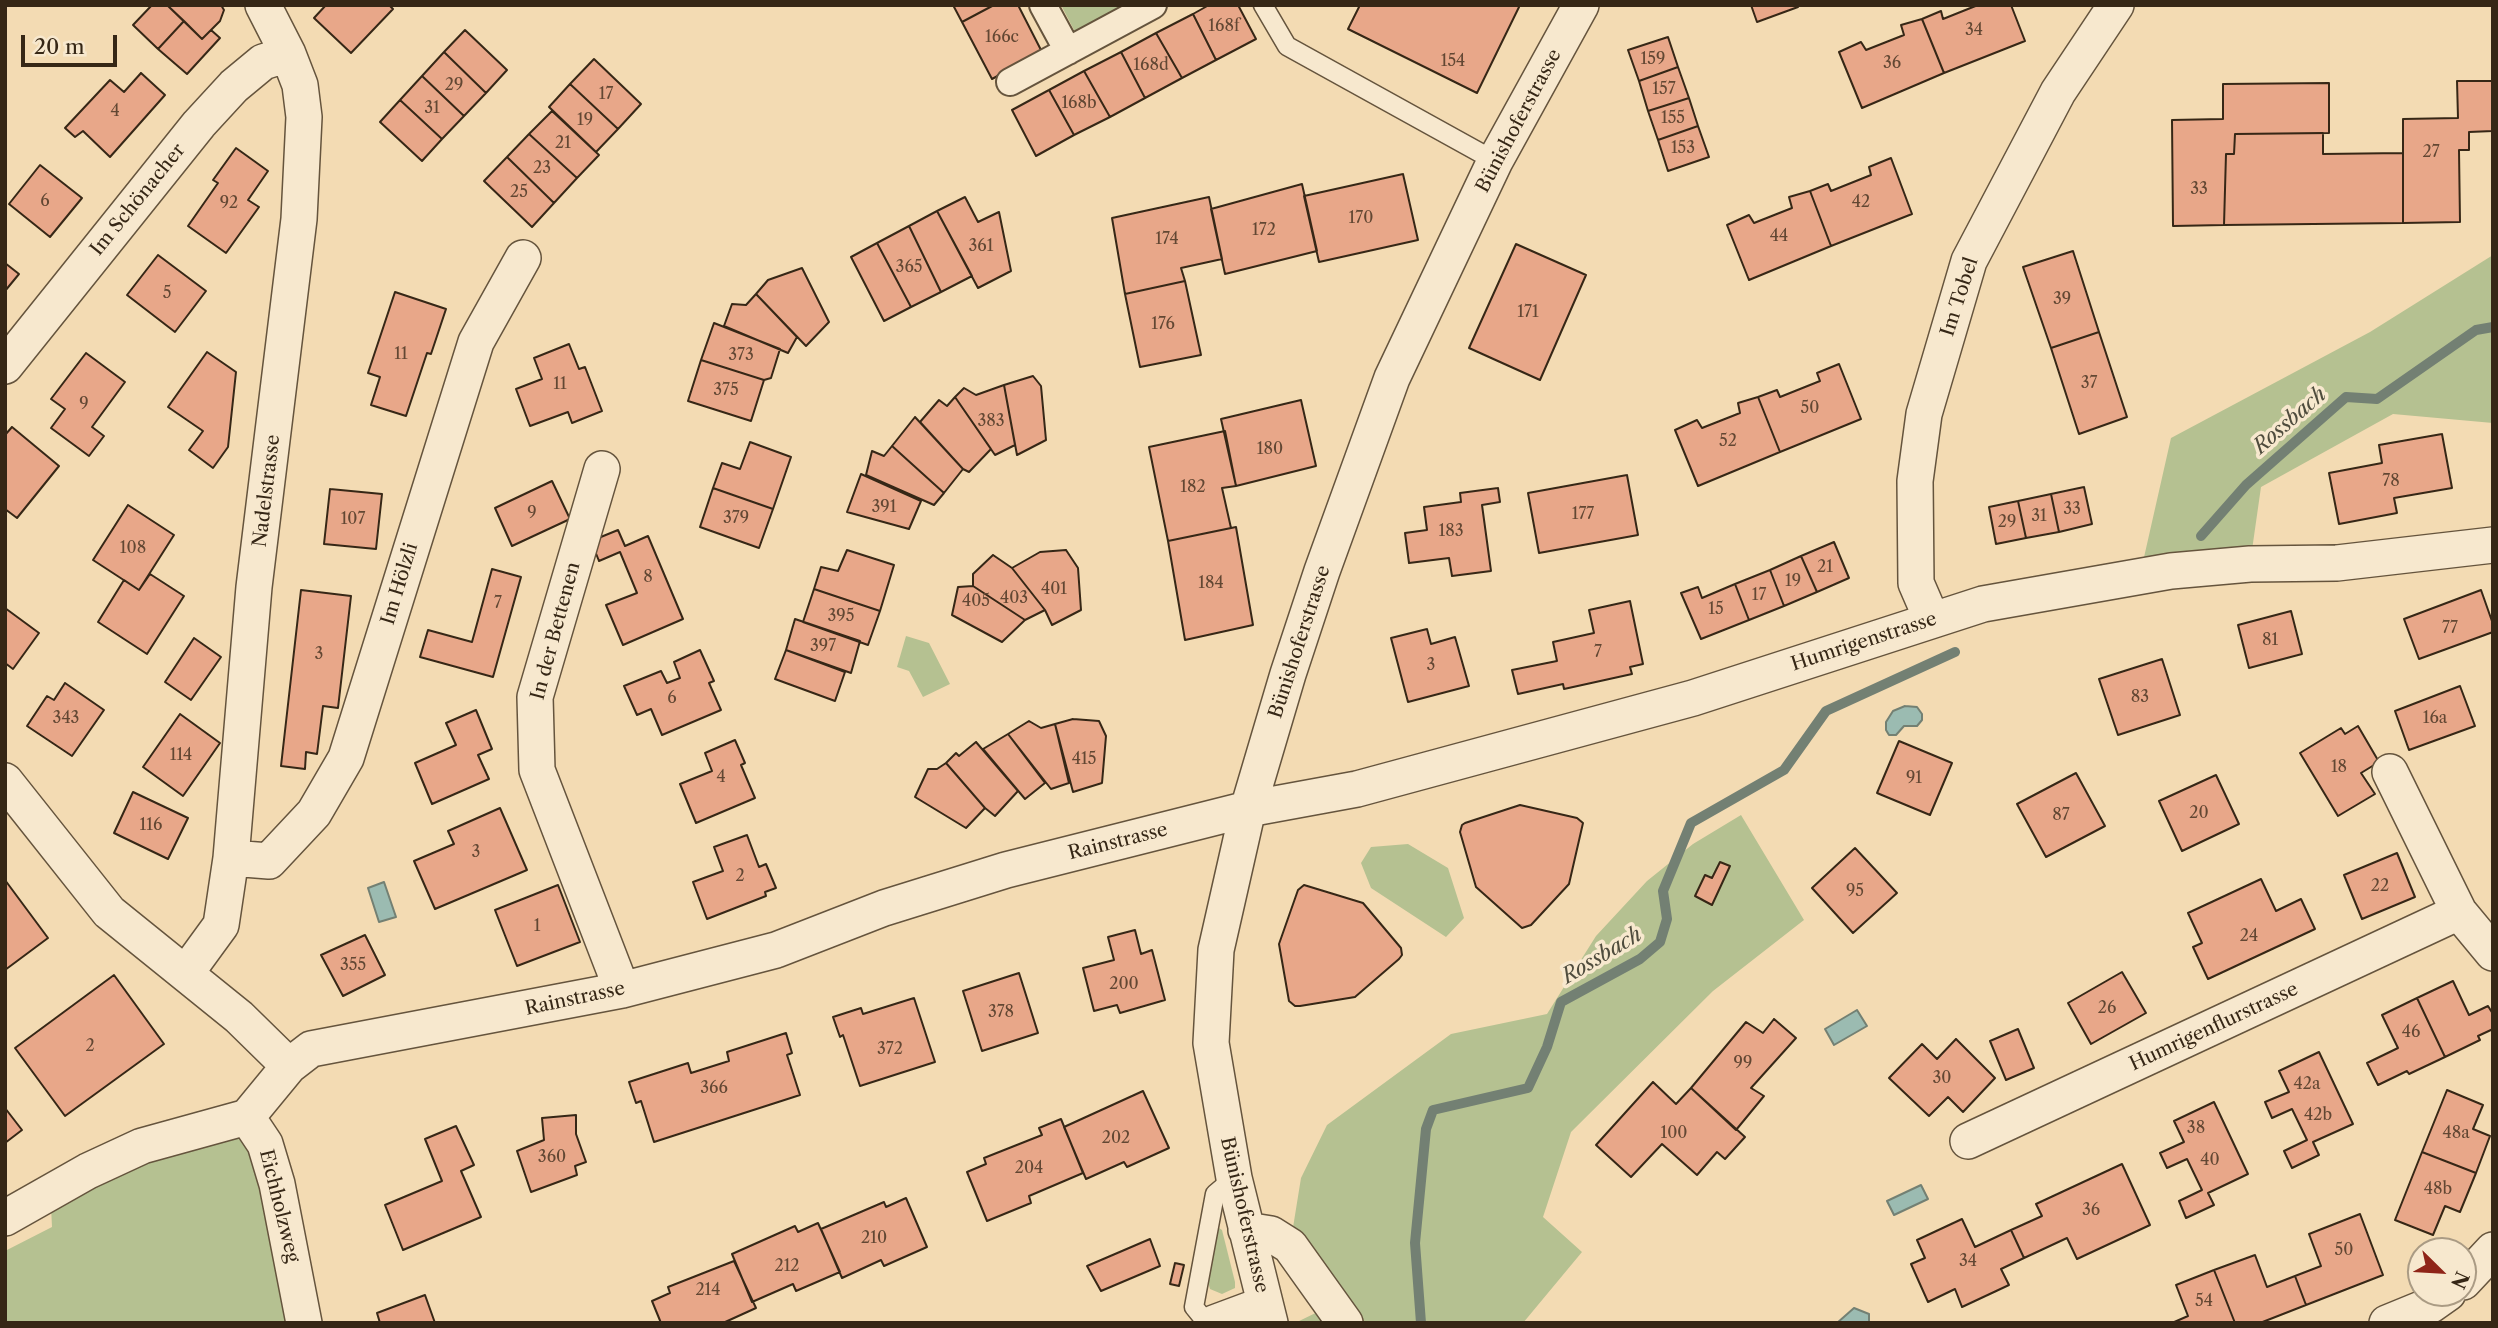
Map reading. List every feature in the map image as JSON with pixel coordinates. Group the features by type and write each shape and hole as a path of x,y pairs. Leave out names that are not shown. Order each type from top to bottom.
{"street":[{"name":"Nadelstrasse","path":"186,973 221,925 231,858 254,587 299,219 304,117 300,85 288,54 263,5"},
{"path":"1043,5 1068,51"},
{"path":"1010,82 1153,5"},
{"name":"Bünishoferstrasse","path":"1267,1314 1246,1230 1224,1186 1211,1043 1216,950 1248,809 1322,570 1392,378 1495,161 1581,5"},
{"name":"Im Tobel","path":"1932,620 1916,583 1915,481 1924,414 1961,287 1969,261 2058,92 2116,5"},
{"name":"Im Schönacher","path":"5,366 199,124 234,86 263,62 288,54"},
{"name":"Im Hölzli","path":"231,858 269,861 313,813 346,758 476,342 523,258"},
{"name":"In der Bettenen","path":"602,469 535,697 537,770 622,990"},
{"name":"Humrigenstrasse","path":"1248,809 1357,789 1693,698 1983,604 2140,575 2250,564 2337,563 2493,545"},
{"path":"2390,772 2459,912 2493,953"},
{"path":"5,781 109,912 239,1017 289,1066 247,1117 142,1146 88,1171 5,1218"},
{"name":"Rainstrasse","path":"289,1066 312,1049 622,990 776,950 884,908 1006,870 1248,809"},
{"name":"Humrigenflurstrasse","path":"1968,1141 2459,912"},
{"name":"Eichholzweg","path":"247,1117 265,1144 277,1184 304,1323"},
{"path":"1246,1230 1271,1234 1290,1246 1345,1323"},
{"path":"2477,1267 2493,1250"},
{"path":"2387,1323 2426,1307"},
{"path":"1214,1323 1267,1314"}],"lane":[{"path":"1263,5 1287,46 1495,161"},
{"path":"1207,1323 1194,1307 1224,1186"}],"green space":[{"path":"1061,5 1125,5 1075,32"},
{"path":"2493,255 2493,423 2393,414 2261,487 2250,564 2140,575 2171,438 2370,332"},
{"path":"906,636 929,643 950,684 923,697 909,671 897,667"},
{"path":"1741,815 1804,920 1713,991 1571,1132 1543,1217 1582,1252 1523,1323 1295,1323 1332,1305 1290,1246 1301,1178 1327,1125 1451,1034 1547,1014 1596,936 1647,881 1693,844"},
{"path":"1408,844 1448,868 1464,918 1446,937 1371,888 1361,863 1371,847"},
{"path":"235,1137 251,1146 293,1323 5,1323 5,1251 52,1227 51,1206 121,1166"},
{"path":"1219,1228 1222,1230 1235,1282 1235,1288 1222,1294 1210,1289 1206,1274"}],"water":[{"path":"1905,706 1917,707 1922,714 1922,720 1917,726 1904,726 1896,735 1889,735 1886,722 1893,711"},
{"path":"384,882 396,917 379,922 368,888"},
{"path":"1857,1010 1867,1026 1834,1045 1825,1029"},
{"path":"1921,1185 1928,1199 1894,1215 1887,1201"},
{"path":"1854,1308 1869,1314 1869,1323 1837,1323"}],"building":[{"path":"152,5 167,5 184,21 158,49 133,25"},
{"path":"167,5 221,5 224,10 220,21 202,39"},
{"path":"326,5 389,5 393,9 351,53 314,18"},
{"path":"953,5 994,5 962,22"},
{"path":"994,5 1018,5 1042,52 992,79 962,22"},
{"path":"1209,5 1238,5 1256,39 1216,60 1193,14"},
{"path":"1360,5 1520,5 1477,93 1348,29"},
{"path":"1751,5 1797,5 1798,7 1757,22"},
{"path":"1978,5 2011,5 2025,41 1944,73 1922,19 1941,11 1943,19"},
{"path":"1193,14 1216,60 1182,78 1156,33"},
{"path":"1922,19 1944,73 1862,108 1839,52 1861,42 1866,50 1904,35 1901,25"},
{"path":"184,21 202,39 211,30 220,38 187,74 158,49"},
{"path":"465,30 507,70 486,93 444,52"},
{"path":"1156,33 1182,78 1145,98 1121,52"},
{"path":"1668,37 1678,67 1639,81 1628,50"},
{"path":"444,52 486,93 464,116 422,76"},
{"path":"1121,52 1145,98 1110,117 1084,71"},
{"path":"594,59 641,104 618,129 570,84"},
{"path":"1678,67 1689,98 1648,111 1639,81"},
{"path":"1084,71 1110,117 1074,135 1049,90"},
{"path":"141,73 165,95 110,157 83,131 75,137 65,128 110,80 124,92"},
{"path":"422,76 464,116 442,139 400,100"},
{"path":"2457,81 2493,81 2493,131 2469,132 2469,150 2459,150 2460,222 2403,223 2403,119 2458,118"},
{"path":"2329,83 2329,133 2235,134 2234,154 2226,154 2224,225 2173,226 2172,120 2223,119 2223,84"},
{"path":"570,84 618,129 596,152 549,107"},
{"path":"1049,90 1074,135 1036,156 1012,110"},
{"path":"1689,98 1698,126 1658,140 1648,111"},
{"path":"400,100 442,139 422,161 380,122"},
{"path":"552,111 599,155 577,178 529,134"},
{"path":"1698,126 1709,157 1668,171 1658,140"},
{"path":"2323,133 2323,154 2403,153 2403,223 2224,225 2226,154 2234,154 2235,134"},
{"path":"529,134 577,178 554,203 507,157"},
{"path":"236,148 268,171 248,200 259,207 226,253 188,226 218,183 213,180"},
{"path":"507,157 554,203 532,227 484,181"},
{"path":"1891,158 1912,214 1831,246 1810,191 1828,184 1831,191 1871,175 1869,167"},
{"path":"40,165 82,198 50,237 9,204"},
{"path":"1403,174 1418,240 1319,262 1304,196"},
{"path":"1302,184 1317,251 1225,274 1211,209"},
{"path":"1810,191 1831,246 1749,280 1727,225 1749,215 1754,223 1792,208 1789,197"},
{"path":"965,197 978,222 999,212 1011,271 978,288 937,211"},
{"path":"1209,197 1222,259 1181,268 1185,281 1125,294 1112,218"},
{"path":"937,211 972,276 941,292 909,226"},
{"path":"909,226 941,292 911,307 877,243"},
{"path":"877,243 911,307 884,321 851,257"},
{"path":"1516,244 1586,275 1540,380 1469,348"},
{"path":"2073,251 2099,332 2051,348 2023,267"},
{"path":"158,255 206,291 175,332 127,295"},
{"path":"5,263 19,274 5,291"},
{"path":"802,268 829,322 806,346 756,294 768,280"},
{"path":"1185,281 1201,355 1140,367 1125,294"},
{"path":"395,292 446,309 431,354 427,353 406,416 371,405 380,377 368,373"},
{"path":"756,294 797,337 788,353 724,326 732,304 746,305"},
{"path":"714,323 780,349 771,378 764,380 701,360"},
{"path":"2099,332 2127,417 2079,434 2051,348"},
{"path":"569,344 579,369 585,367 602,411 572,423 568,412 530,426 516,389 542,379 534,358"},
{"path":"207,352 236,372 228,447 213,468 189,450 203,431 168,407"},
{"path":"86,353 125,382 92,427 104,436 89,456 51,428 65,409 51,399"},
{"path":"701,360 764,380 751,421 688,401"},
{"path":"1839,364 1861,419 1780,452 1758,397 1777,390 1780,397 1820,381 1817,373"},
{"path":"1033,376 1041,386 1046,440 1017,455 1004,385"},
{"path":"1004,385 1015,445 995,455 955,397 964,388 976,395"},
{"path":"955,397 991,449 969,472 963,469 920,422 939,400 947,406"},
{"path":"1758,397 1780,452 1698,486 1675,430 1697,420 1702,428 1740,413 1738,403"},
{"path":"1301,400 1316,466 1236,486 1221,419"},
{"path":"915,417 963,469 944,493 892,446"},
{"path":"12,427 59,466 17,518 5,509 5,435"},
{"path":"1225,431 1236,486 1222,488 1231,528 1168,541 1149,447"},
{"path":"2442,434 2452,488 2394,498 2397,513 2339,524 2329,473 2382,463 2379,445"},
{"path":"750,442 791,457 773,509 713,488 722,463 740,469"},
{"path":"892,446 944,493 934,505 866,475 872,451 884,456"},
{"path":"861,474 921,501 909,529 847,512"},
{"path":"1627,475 1638,535 1539,553 1528,493"},
{"path":"552,481 570,519 512,546 495,508"},
{"path":"2084,487 2092,524 2059,532 2051,494"},
{"path":"713,488 773,509 759,548 700,527"},
{"path":"1498,488 1500,502 1482,505 1491,571 1452,576 1449,558 1409,563 1405,533 1427,530 1424,507 1461,502 1460,493"},
{"path":"330,489 382,494 376,549 324,544"},
{"path":"2051,494 2059,532 2026,538 2018,501"},
{"path":"2018,501 2026,538 1996,544 1989,507"},
{"path":"128,505 174,535 139,590 93,560"},
{"path":"1236,527 1253,625 1185,640 1168,541"},
{"path":"618,530 625,546 648,536 683,619 623,645 606,605 637,593 620,552 599,561 591,541"},
{"path":"1834,542 1849,578 1817,592 1801,556"},
{"path":"847,550 894,565 880,611 814,589 821,567 838,571"},
{"path":"1066,550 1078,568 1081,610 1052,625 1045,610 1012,568 1040,552"},
{"path":"993,555 1012,568 1045,610 1025,620 973,586 973,574"},
{"path":"1801,556 1817,592 1784,606 1770,570"},
{"path":"492,569 521,577 493,677 420,657 428,630 472,642"},
{"path":"1770,570 1784,606 1749,620 1735,584"},
{"path":"150,574 184,596 147,654 98,622 124,580 139,590"},
{"path":"1735,584 1749,620 1701,639 1681,593 1698,587 1702,598"},
{"path":"973,586 1025,620 1002,642 952,615 958,587"},
{"path":"814,589 880,611 868,645 803,622"},
{"path":"301,590 351,596 338,708 323,706 317,754 306,752 305,769 281,766"},
{"path":"2481,590 2493,624 2493,632 2419,659 2404,619"},
{"path":"1630,601 1643,664 1630,667 1632,674 1564,689 1563,684 1518,694 1512,670 1557,661 1553,642 1594,633 1589,610"},
{"path":"5,608 39,633 13,669 5,663"},
{"path":"2291,611 2302,654 2249,668 2238,625"},
{"path":"795,619 860,641 851,673 786,650"},
{"path":"1427,629 1431,644 1455,637 1469,686 1408,702 1391,638"},
{"path":"194,638 221,657 191,700 165,682"},
{"path":"700,650 714,681 709,683 721,710 662,735 651,709 637,715 624,686 661,671 667,683 680,678 674,662"},
{"path":"786,650 845,672 835,701 775,679"},
{"path":"2162,659 2180,715 2118,735 2099,679"},
{"path":"65,683 104,710 72,756 27,726 47,696 54,700"},
{"path":"2460,686 2475,726 2409,750 2395,711"},
{"path":"476,710 492,749 478,755 489,779 432,804 415,763 456,745 446,723"},
{"path":"180,714 220,743 183,796 143,767"},
{"path":"1073,719 1099,721 1106,736 1102,783 1073,792 1055,724"},
{"path":"1029,721 1041,728 1055,724 1069,783 1051,789 1008,734"},
{"path":"2358,726 2379,762 2361,773 2375,794 2338,816 2300,753 2341,728 2345,734"},
{"path":"1008,734 1045,783 1025,799 983,749"},
{"path":"735,740 745,763 741,765 755,798 696,823 680,784 712,771 705,753"},
{"path":"1899,741 1952,763 1930,815 1877,793"},
{"path":"976,742 1018,791 995,816 946,763 956,753 959,756"},
{"path":"946,763 985,808 966,828 915,797 928,769 937,769"},
{"path":"2076,773 2105,826 2046,857 2017,804"},
{"path":"2216,775 2239,824 2182,851 2159,801"},
{"path":"133,792 188,818 168,859 114,833"},
{"path":"1520,805 1577,818 1583,823 1569,884 1531,925 1522,928 1476,887 1460,832 1465,823"},
{"path":"500,808 527,870 435,909 414,861 454,844 448,831"},
{"path":"747,835 759,867 766,864 776,888 765,892 766,896 707,919 693,882 723,871 714,847"},
{"path":"1855,848 1897,893 1853,933 1812,888"},
{"path":"2397,853 2415,897 2362,919 2344,875"},
{"path":"1720,862 1730,866 1712,905 1695,896 1705,875 1712,878"},
{"path":"2261,879 2276,911 2301,899 2315,929 2208,979 2193,947 2202,943 2188,913"},
{"path":"5,880 48,938 5,970"},
{"path":"558,885 580,942 517,966 495,910"},
{"path":"1304,885 1363,903 1401,948 1402,955 1399,959 1355,997 1300,1006 1289,1001 1279,944 1298,890"},
{"path":"1135,930 1141,954 1152,950 1165,1000 1120,1013 1117,1005 1094,1011 1083,968 1114,960 1108,937"},
{"path":"365,935 385,975 343,996 321,955"},
{"path":"2122,972 2146,1013 2091,1044 2068,1003"},
{"path":"1019,973 1038,1033 982,1051 963,991"},
{"path":"114,975 164,1044 65,1116 15,1048"},
{"path":"2453,981 2469,1015 2488,1006 2493,1014 2493,1029 2478,1036 2480,1040 2445,1057 2417,998"},
{"path":"914,998 935,1062 860,1086 843,1035 840,1037 833,1017 861,1008 863,1014"},
{"path":"2417,998 2445,1057 2378,1085 2367,1063 2398,1048 2382,1015"},
{"path":"1774,1019 1796,1038 1751,1088 1764,1096 1736,1130 1691,1088 1746,1022 1763,1033"},
{"path":"2018,1029 2034,1068 2006,1080 1990,1041"},
{"path":"786,1033 792,1053 787,1055 800,1095 654,1142 641,1101 636,1103 629,1082 688,1063 691,1073 729,1061 727,1052"},
{"path":"1956,1039 1995,1078 1963,1112 1948,1097 1929,1116 1889,1078 1922,1044 1937,1059"},
{"path":"2319,1052 2353,1124 2313,1142 2319,1155 2292,1168 2284,1151 2307,1140 2292,1109 2272,1118 2265,1102 2289,1092 2279,1071"},
{"path":"1653,1082 1676,1104 1691,1088 1745,1137 1725,1159 1717,1152 1697,1175 1662,1144 1631,1177 1596,1145"},
{"path":"2447,1090 2483,1105 2473,1129 2490,1136 2476,1173 2422,1152"},
{"path":"1143,1091 1169,1148 1127,1167 1124,1162 1086,1179 1064,1127"},
{"path":"2214,1102 2248,1174 2208,1193 2214,1205 2186,1218 2179,1201 2202,1190 2187,1159 2167,1168 2160,1153 2184,1142 2174,1121"},
{"path":"5,1108 22,1130 5,1143"},
{"path":"576,1115 576,1134 586,1162 575,1166 577,1175 531,1192 517,1151 544,1140 542,1118"},
{"path":"1061,1119 1083,1173 1029,1196 1031,1203 987,1221 967,1172 986,1164 984,1158 1042,1135 1039,1128"},
{"path":"456,1126 474,1165 461,1171 481,1217 403,1250 385,1205 442,1181 425,1139"},
{"path":"2422,1152 2476,1173 2460,1212 2445,1206 2433,1235 2395,1220"},
{"path":"2122,1164 2150,1225 2077,1259 2067,1238 2024,1258 2011,1230 2042,1216 2036,1204"},
{"path":"906,1198 927,1247 884,1266 881,1260 842,1278 821,1229 884,1202 886,1207"},
{"path":"2360,1214 2383,1275 2306,1305 2295,1276 2321,1266 2309,1234"},
{"path":"1962,1219 1975,1247 2011,1230 2024,1258 2001,1269 2009,1285 1962,1307 1955,1289 1928,1302 1911,1264 1925,1258 1917,1240"},
{"path":"818,1223 840,1272 796,1291 793,1284 752,1302 732,1254 795,1226 798,1232"},
{"path":"1150,1239 1160,1266 1101,1291 1087,1266"},
{"path":"2255,1255 2267,1287 2295,1276 2306,1305 2260,1323 2235,1323 2214,1270"},
{"path":"734,1261 756,1308 723,1323 661,1323 652,1301 670,1293 668,1287"},
{"path":"1175,1263 1184,1265 1179,1286 1170,1284"},
{"path":"2214,1270 2235,1323 2172,1323 2188,1316 2176,1285"},
{"path":"425,1295 435,1323 380,1323 377,1313"}],"waterway":[{"name":"Rossbach","path":"2201,536 2246,485 2346,397 2377,399 2476,330 2493,327"},
{"name":"Rossbach","path":"1421,1323 1415,1243 1426,1129 1433,1110 1528,1088 1547,1047 1561,1002 1640,959 1660,942 1667,919 1663,891 1691,823 1784,770 1826,711 1955,652"}]}
